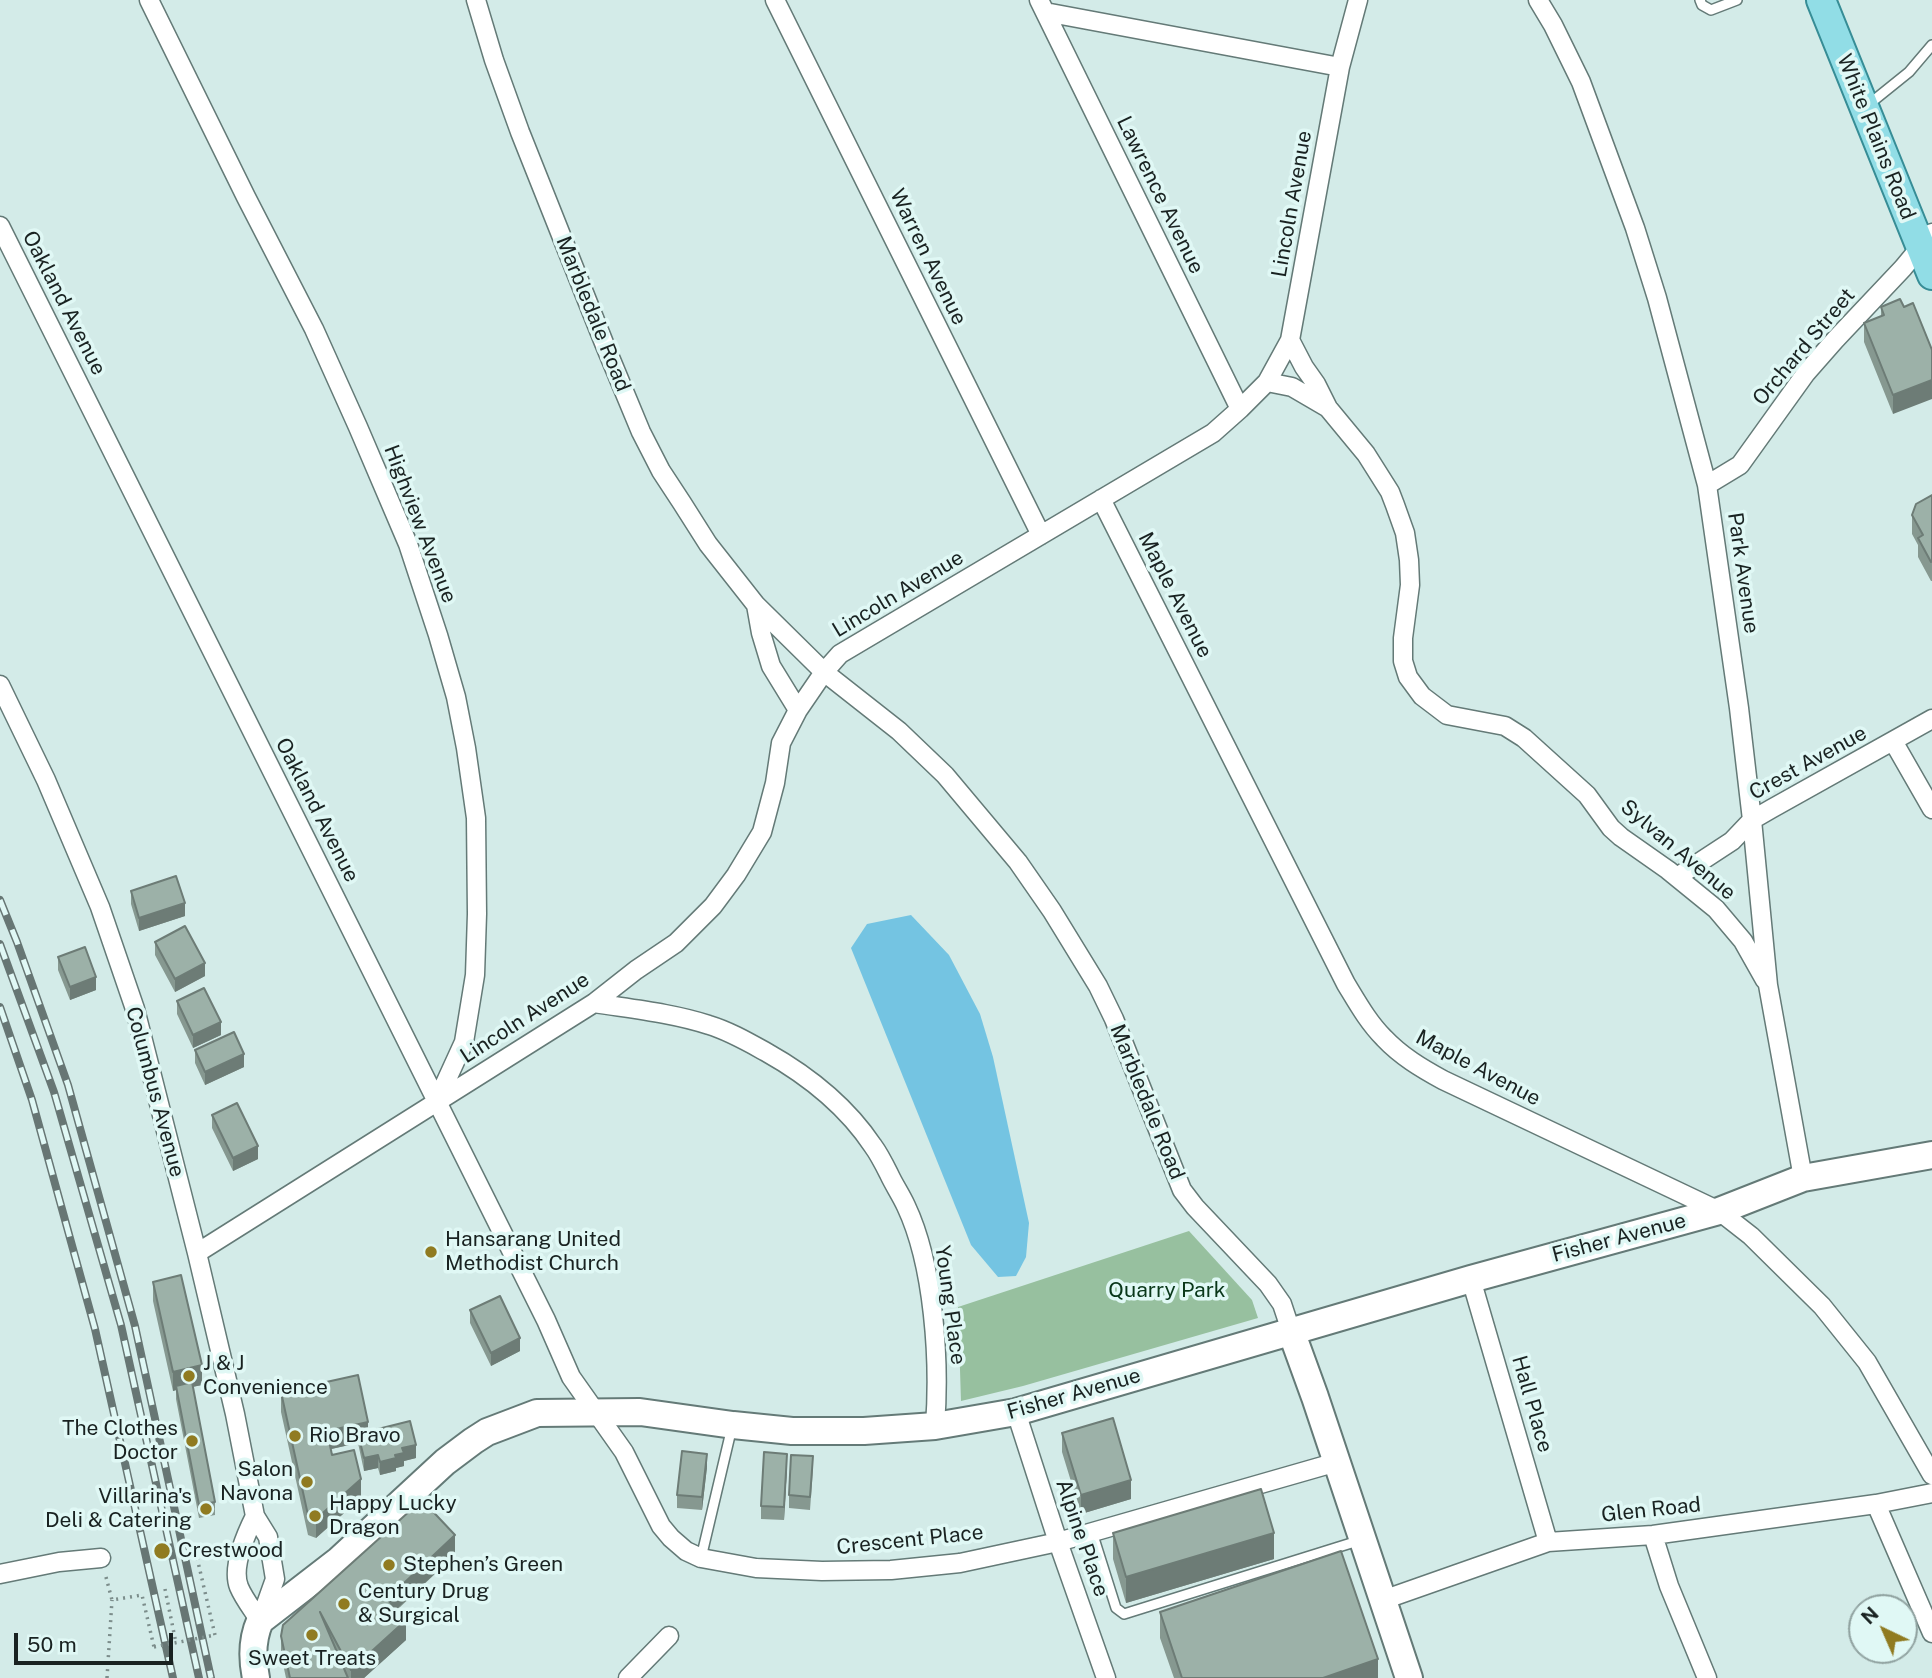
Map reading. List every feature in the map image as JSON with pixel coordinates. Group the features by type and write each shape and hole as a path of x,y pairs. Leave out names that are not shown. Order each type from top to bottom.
{"main road":[{"name":"White Plains Road","path":"1821,0 1864,108 1926,239 1932,275"}],"street":[{"name":"Highview Avenue","path":"149,0 314,329 358,427 408,544 456,697 476,818 475,975 464,1042 437,1101"},
{"name":"Marbledale Road","path":"475,0 520,132 641,432 661,471 708,544 756,605 824,672 918,748 945,775 1018,862 1098,986 1114,1019 1182,1190 1268,1283 1282,1304 1409,1678"},
{"name":"Warren Avenue","path":"775,0 1041,535"},
{"name":"Lincoln Avenue","path":"197,1253 594,1003 676,943 713,906 762,832 775,783 781,743 798,710 840,654 1213,433 1267,382 1290,340 1340,67 1358,0"},
{"name":"Park Avenue","path":"1538,0 1581,82 1635,228 1657,298 1707,485 1737,695 1768,985 1803,1178"},
{"path":"1042,6 1340,67"},
{"name":"Lawrence Avenue","path":"1042,6 1240,410"},
{"name":"Oakland Avenue","path":"0,226 546,1320 571,1377 596,1413"},
{"name":"Orchard Street","path":"1707,485 1740,465 1806,373 1903,268 1926,239"},
{"name":"Sylvan Avenue","path":"1290,340 1328,408 1366,454 1390,492 1405,533 1410,585 1403,638 1403,661 1408,677 1422,696 1447,715 1505,726 1524,738 1587,795 1611,828 1621,837 1716,909 1743,942 1768,985"},
{"name":"Sylvan Avenue","path":"1267,382 1292,387 1328,408"},
{"name":"Maple Avenue","path":"1101,499 1346,984 1367,1019 1383,1038 1403,1056 1443,1080 1719,1211 1751,1236 1822,1306 1867,1362 1932,1475"},
{"name":"Marbledale Road","path":"756,605 771,666 798,710"},
{"name":"Columbus Avenue","path":"0,685 46,780 100,907 135,1009 197,1253 235,1414 255,1516 268,1537 275,1579 255,1632 256,1678"},
{"name":"Crest Avenue","path":"1677,877 1732,841 1752,820 1932,719"},
{"path":"1893,741 1932,808"},
{"name":"Young Place","path":"594,1003 668,1014 710,1025 747,1041 785,1062 819,1088 874,1146 907,1208 922,1253 932,1312 938,1391 936,1426"},
{"name":"Fisher Avenue","path":"260,1621 331,1566 445,1462 487,1432 537,1413 640,1412 733,1426 792,1431 864,1431 936,1426 1016,1412 1471,1279 1719,1211 1803,1178 1932,1155"},
{"name":"Hall Place","path":"1471,1279 1548,1542"},
{"name":"Alpine Place","path":"1016,1412 1106,1678"},
{"name":"Crescent Place","path":"596,1413 624,1452 661,1526 686,1551 701,1558 756,1568 891,1570 960,1563 1058,1542 1337,1462"},
{"name":"Glen Road","path":"1383,1600 1548,1542 1653,1535 1876,1504 1932,1493"},
{"path":"1876,1504 1932,1633"},
{"path":"255,1516 247,1532 236,1571 239,1586 260,1621"},
{"path":"1653,1535 1669,1586 1707,1678"},
{"path":"0,1574 59,1562 101,1558"},
{"path":"628,1678 670,1636"}],"lane":[{"path":"1700,0 1702,5 1711,10 1737,0"},
{"path":"1864,108 1909,72 1932,45"},
{"path":"701,1558 733,1426"},
{"path":"1092,1532 1116,1608 1124,1614 1363,1539"}],"path":[{"path":"112,1600 142,1595 154,1647 215,1635 195,1549 221,1545"},
{"path":"101,1558 112,1600 107,1678"},
{"path":"165,1589 176,1643"}],"green space":[{"name":"Quarry Park","path":"1189,1231 1252,1300 1258,1318 1023,1386 961,1401 958,1307"}],"water":[{"path":"911,915 949,955 980,1014 993,1057 1029,1223 1026,1257 1016,1276 998,1277 971,1245 851,948 867,924"}],"building":[{"path":"1900,299 1904,307 1913,303 1932,350 1932,380 1893,395 1864,323 1884,315 1881,307"},
{"path":"1932,495 1931,562 1918,538 1923,535 1912,515 1916,504"},
{"path":"176,876 185,903 139,918 131,891"},
{"path":"185,926 205,963 175,979 155,942"},
{"path":"85,947 96,977 70,987 58,957"},
{"path":"204,988 221,1022 193,1035 177,1001"},
{"path":"234,1032 244,1054 205,1072 195,1050"},
{"path":"237,1103 258,1146 233,1158 212,1115"},
{"path":"181,1275 202,1365 173,1372 153,1282"},
{"path":"500,1296 520,1338 491,1353 470,1310"},
{"path":"358,1375 368,1422 327,1431 332,1455 354,1450 361,1479 316,1519 308,1515 281,1392"},
{"path":"192,1382 215,1502 199,1505 176,1386"},
{"path":"1113,1418 1131,1480 1081,1495 1062,1433"},
{"path":"410,1421 416,1445 402,1448 404,1453 380,1462 378,1455 364,1458 358,1434"},
{"path":"682,1451 707,1454 702,1497 677,1495"},
{"path":"764,1452 787,1454 784,1507 761,1506"},
{"path":"791,1455 813,1456 810,1497 789,1495"},
{"path":"1261,1489 1274,1533 1126,1577 1113,1533"},
{"path":"422,1500 455,1535 387,1599 406,1620 351,1670 320,1612 348,1678 290,1678 281,1636 283,1625"},
{"path":"1341,1551 1378,1659 1323,1678 1182,1678 1160,1612"}],"railway":[{"path":"0,900 68,1085 135,1326 211,1678"},
{"path":"0,944 54,1092 121,1325 199,1678"},
{"path":"0,1007 32,1100 95,1329 173,1678"}],"place":[{"name":"Hansarang United Methodist Church","path":"431,1252"},
{"name":"J & J Convenience","path":"189,1376"},
{"name":"Rio Bravo","path":"295,1436"},
{"name":"The Clothes Doctor","path":"192,1441"},
{"name":"Salon Navona","path":"307,1482"},
{"name":"Villarina's Deli & Catering","path":"206,1509"},
{"name":"Happy Lucky Dragon","path":"315,1516"},
{"name":"Crestwood","path":"162,1551"},
{"name":"Stephen’s Green","path":"389,1565"},
{"name":"Century Drug & Surgical","path":"344,1604"},
{"name":"Sweet Treats","path":"312,1635"}]}
